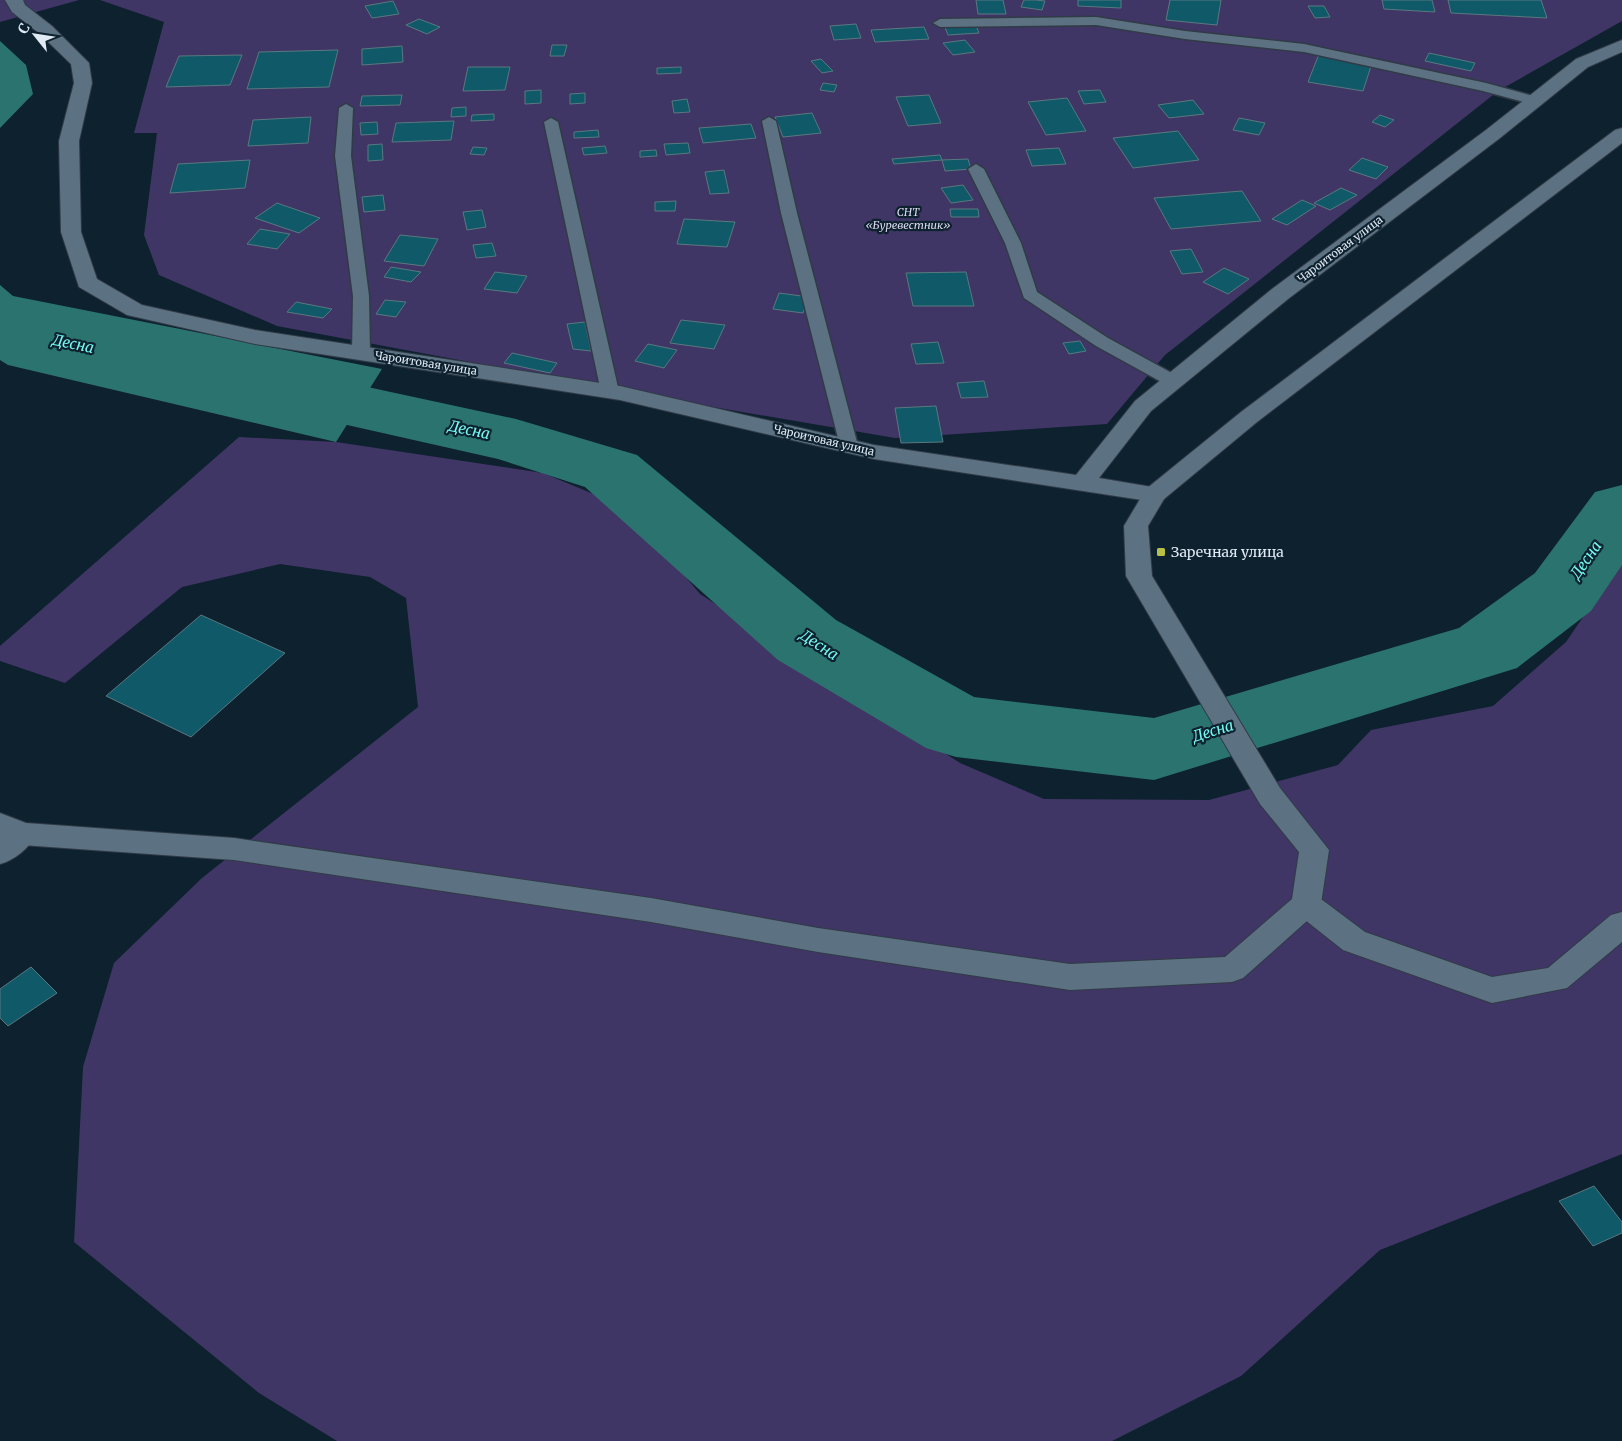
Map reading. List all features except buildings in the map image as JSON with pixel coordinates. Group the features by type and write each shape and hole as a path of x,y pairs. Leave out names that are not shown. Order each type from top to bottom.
{"street":[{"name":"Чароитовая улица","path":"14,0 18,8 46,30 80,63 83,83 69,141 71,232 87,282 135,310 254,337 610,392 849,446 1155,494"},
{"name":"Чароитовая улица","path":"1082,484 1143,406 1280,294 1535,101 1582,63 1622,45"},
{"path":"7,837 234,849 651,910 818,940 1070,977 1232,969 1306,904 1314,850 1270,796 1139,576 1136,526 1155,494 1249,417 1622,134"},
{"path":"1306,904 1354,941 1492,990 1556,979 1622,924"}],"lane":[{"path":"940,23 1096,22 1185,35 1304,48 1486,86 1535,101"},
{"path":"346,108 343,156 361,296 361,353"},
{"path":"769,121 789,213 849,446"},
{"path":"551,122 610,392"},
{"path":"976,170 1013,243 1030,294 1102,342 1173,382"}],"green space":[{"path":"0,0 79,0 0,22"},
{"name":"СНТ «Буревестник»","path":"100,0 1622,0 1622,21 1498,91 1165,355 1107,424 895,438 690,403 277,326 159,275 144,235 157,133 134,133 164,22"},
{"path":"239,437 336,442 543,473 627,508 700,594 960,763 1044,799 1209,800 1338,765 1371,730 1493,706 1566,642 1622,560 1622,1154 1380,1250 1241,1376 1112,1441 337,1441 259,1393 74,1242 83,1067 114,963 202,878 418,707 406,598 370,577 280,564 182,587 65,683 0,661 0,646"}],"water":[{"path":"0,41 26,65 33,94 0,128"},
{"path":"0,285 13,296 382,369 336,442 8,365 0,360"}],"waterway":[{"name":"Десна","path":"243,381 516,441 611,471 807,640 956,726 1154,749 1488,648 1563,592 1622,509"}],"place":[{"name":"Заречная улица","path":"1161,552"}]}
